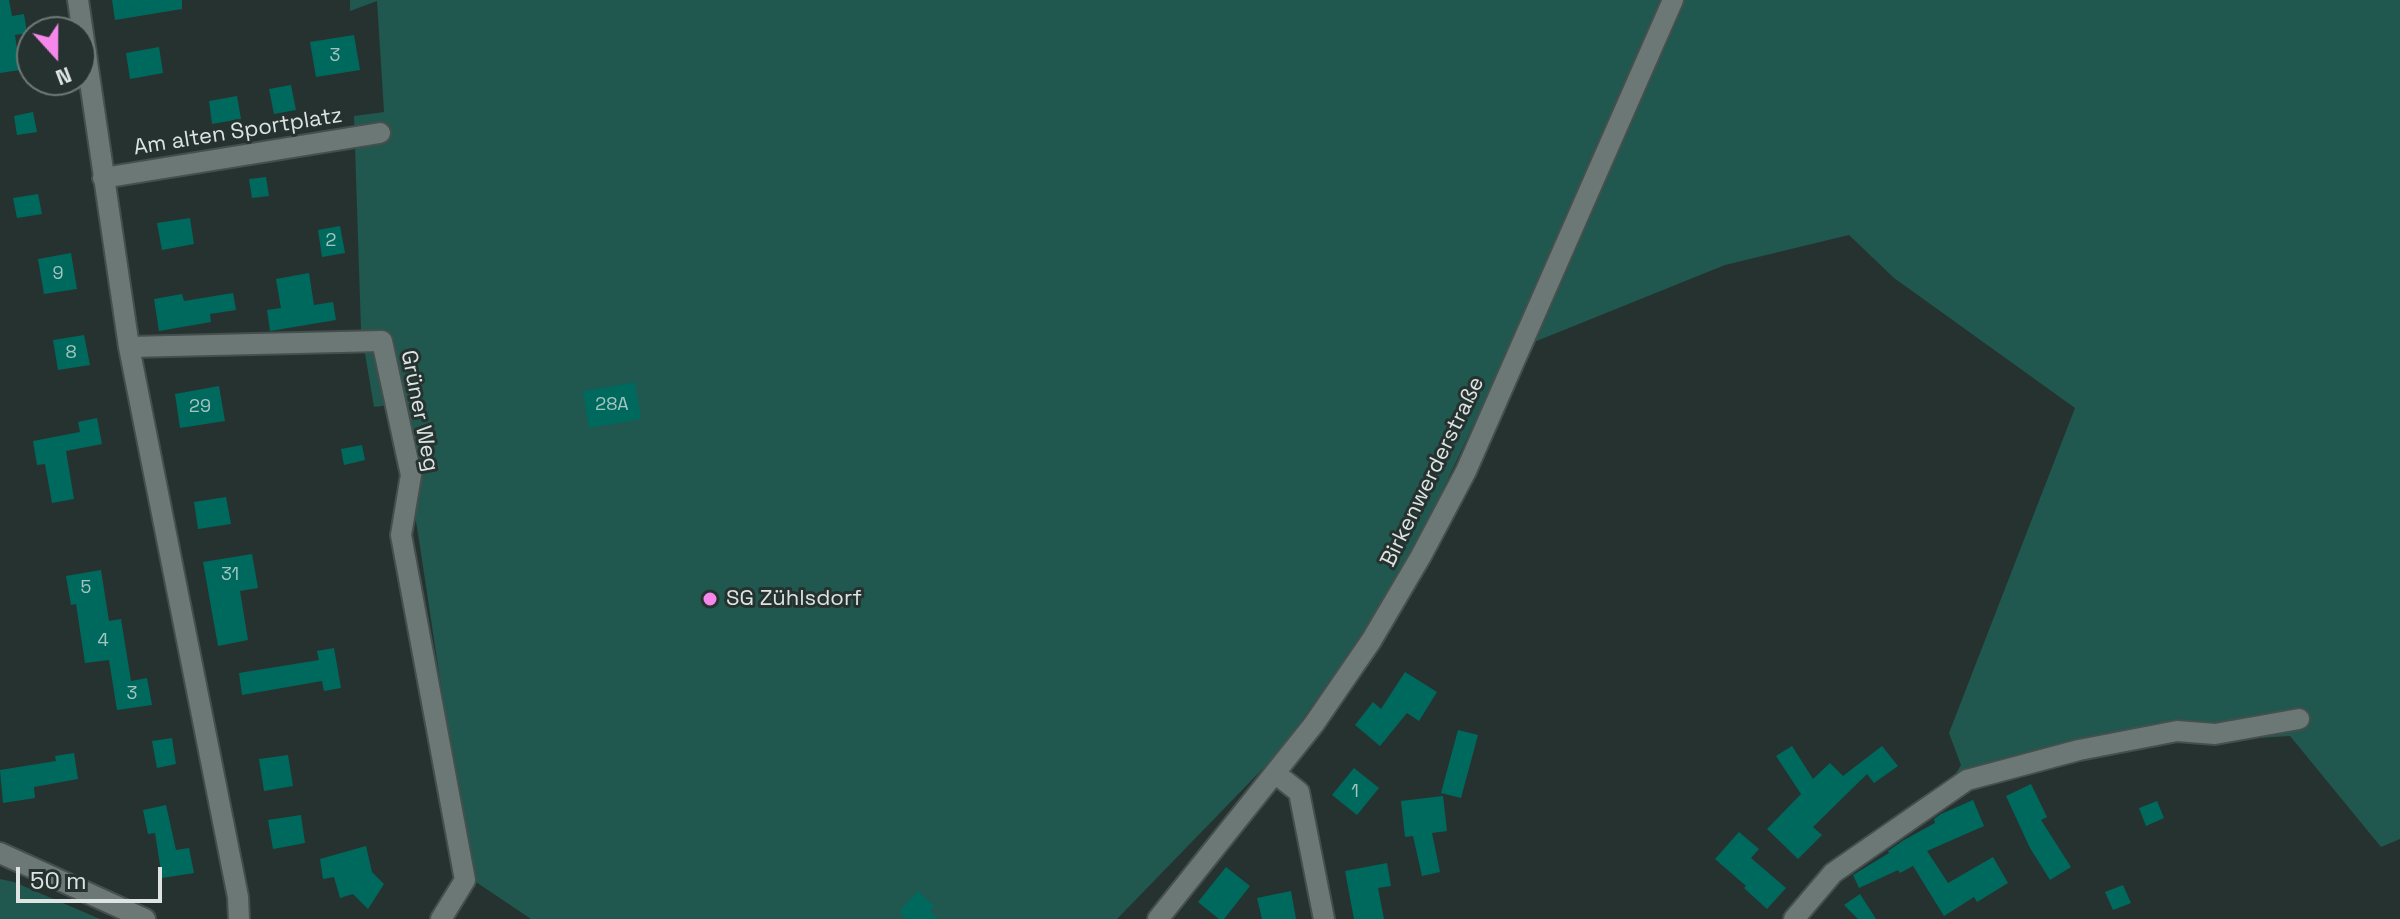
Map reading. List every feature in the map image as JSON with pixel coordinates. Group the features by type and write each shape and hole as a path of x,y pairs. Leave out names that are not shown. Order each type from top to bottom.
{"street":[{"path":"78,0 129,347 238,897 239,919"},
{"name":"Birkenwerderstraße","path":"1158,919 1276,774 1371,641 1421,556 1466,471 1673,0"},
{"name":"Am alten Sportplatz","path":"103,178 380,133"},
{"name":"Grüner Weg","path":"129,347 382,341 411,475 401,535 465,880 441,919"},
{"path":"1794,919 1833,873 1967,780 2079,750 2177,731 2215,734 2299,719"},
{"path":"1276,774 1299,792 1324,919"},
{"path":"0,853 145,919"}],"green space":[{"path":"350,0 2400,0 2400,839 2381,847 2290,736 2176,739 1949,785 1961,765 1949,733 2075,408 1894,278 1849,235 1725,265 1507,353 1411,558 1369,626 1280,751 1117,919 531,919 470,878 417,527 390,405 374,407 361,330 354,116 384,112 377,1 350,11"},
{"path":"0,879 14,882 100,919 0,919"}],"building":[{"path":"0,0 9,0 12,16 24,14 24,16 16,16 16,71 0,73"},
{"path":"112,0 182,0 182,9 115,20"},
{"path":"354,35 360,70 316,77 310,42"},
{"path":"159,47 163,73 130,79 126,53"},
{"path":"291,85 296,110 274,114 269,89"},
{"path":"237,96 241,119 212,124 209,101"},
{"path":"33,112 37,132 17,135 14,116"},
{"path":"266,177 269,196 252,198 249,179"},
{"path":"38,194 42,214 17,218 13,198"},
{"path":"190,218 194,244 162,250 157,223"},
{"path":"340,226 345,253 322,257 318,230"},
{"path":"71,253 77,289 44,294 38,259"},
{"path":"309,273 314,305 333,302 336,320 270,331 267,310 281,308 276,279"},
{"path":"233,293 236,310 210,314 211,322 159,331 154,299 182,294 184,301"},
{"path":"84,335 90,365 58,370 53,340"},
{"path":"635,382 641,419 589,428 583,391"},
{"path":"219,386 225,421 180,428 175,394"},
{"path":"97,418 102,444 66,451 74,499 52,503 45,464 37,465 33,441 80,432 78,422"},
{"path":"362,445 365,460 344,465 341,449"},
{"path":"226,497 231,524 198,529 194,502"},
{"path":"252,554 258,588 240,591 248,640 218,646 203,562"},
{"path":"101,570 109,621 121,619 131,681 147,678 152,705 117,710 109,660 85,663 76,604 71,605 66,576"},
{"path":"334,648 341,688 324,691 322,681 242,695 239,673 319,660 317,651"},
{"path":"1405,672 1437,692 1419,721 1407,713 1380,746 1355,725 1373,702 1381,709"},
{"path":"1458,730 1478,735 1461,798 1441,793"},
{"path":"172,738 176,764 157,768 152,741"},
{"path":"1792,746 1813,779 1830,763 1843,776 1882,746 1898,766 1874,783 1867,774 1813,827 1822,835 1798,859 1767,829 1801,794 1776,756"},
{"path":"74,753 78,779 34,787 35,798 3,803 0,770 56,761 55,756"},
{"path":"288,755 293,786 264,791 259,759"},
{"path":"1354,768 1379,788 1357,815 1332,795"},
{"path":"2031,784 2047,817 2041,820 2071,867 2050,880 2030,848 2006,796"},
{"path":"1443,796 1447,831 1432,833 1440,872 1422,876 1413,836 1405,837 1401,801"},
{"path":"1973,800 1984,826 1927,851 1948,883 1993,857 2008,883 1977,902 1974,897 1944,916 1913,866 1859,888 1853,875 1935,823 1934,819 1941,814"},
{"path":"2157,801 2164,818 2146,826 2139,808"},
{"path":"166,805 176,850 189,848 194,873 162,878 155,833 148,834 143,810"},
{"path":"301,815 305,843 273,849 268,820"},
{"path":"1739,832 1759,849 1751,858 1786,888 1767,909 1715,859"},
{"path":"366,846 372,872 384,884 368,909 353,894 340,898 334,877 323,879 320,859"},
{"path":"1387,863 1391,886 1378,888 1384,919 1354,919 1345,871"},
{"path":"1226,867 1250,886 1224,919 1219,919 1198,902"},
{"path":"2123,885 2131,903 2113,910 2105,892"},
{"path":"918,891 934,906 930,911 939,919 907,919 899,912"},
{"path":"1291,891 1296,919 1262,919 1257,898"},
{"path":"1860,894 1876,919 1858,919 1844,905"}],"place":[{"name":"SG Zühlsdorf","path":"710,599"}]}
